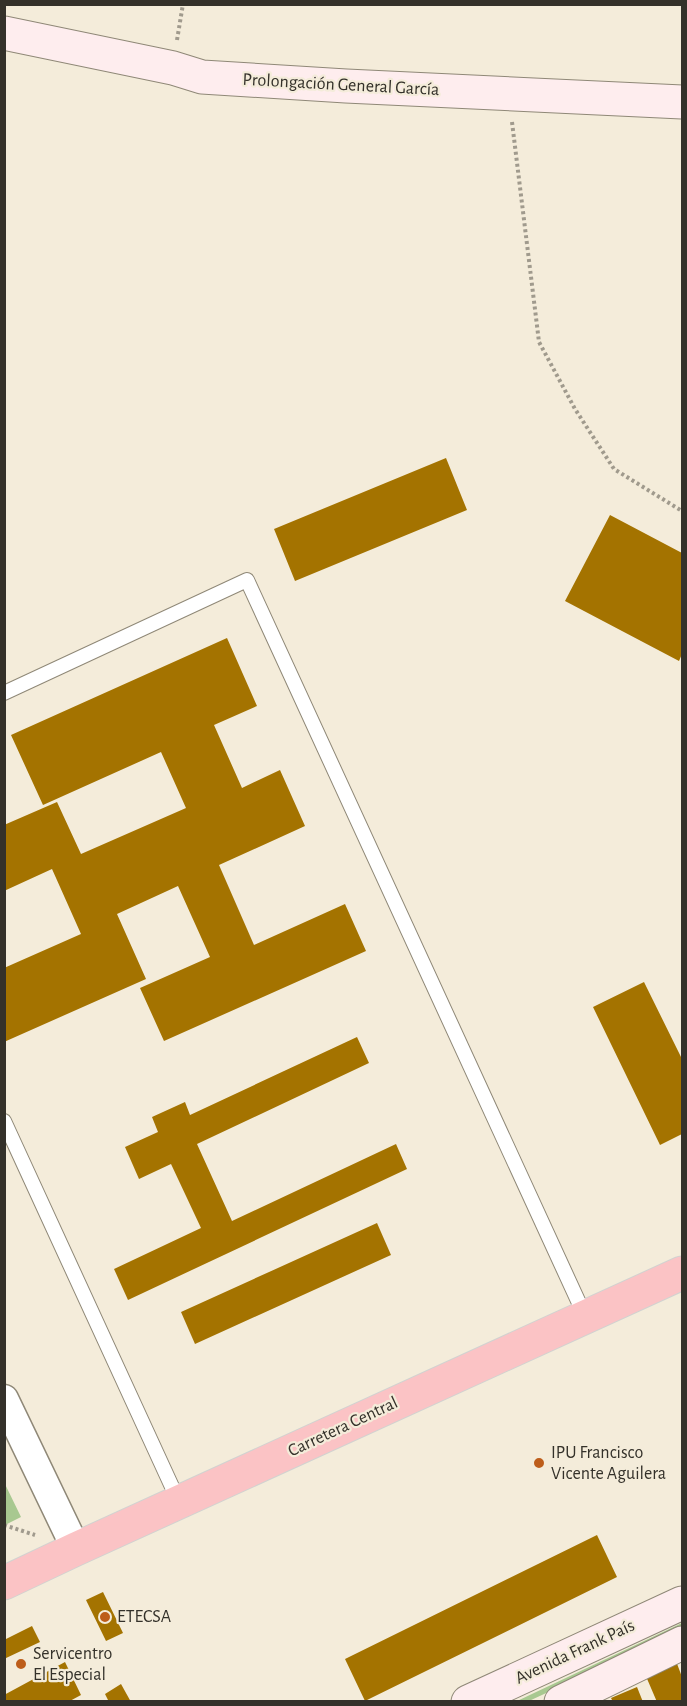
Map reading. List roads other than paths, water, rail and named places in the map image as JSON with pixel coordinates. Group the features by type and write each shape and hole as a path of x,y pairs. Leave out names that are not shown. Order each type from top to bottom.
{"highway":[{"name":"Carretera Central","path":"4,1583 585,1316 680,1282"}],"street":[{"name":"Prolongación General García","path":"4,33 172,68 202,77 682,102"},
{"path":"4,1400 76,1549"},
{"name":"Avenida Frank País","path":"468,1701 682,1602"},
{"path":"561,1701 682,1643"}],"lane":[{"path":"4,693 247,580 585,1316"},
{"path":"4,1121 179,1502"}],"place":[{"name":"IPU Francisco Vicente Aguilera","path":"539,1463"},
{"name":"ETECSA","path":"105,1617"},
{"name":"Servicentro El Especial","path":"21,1664"}]}
